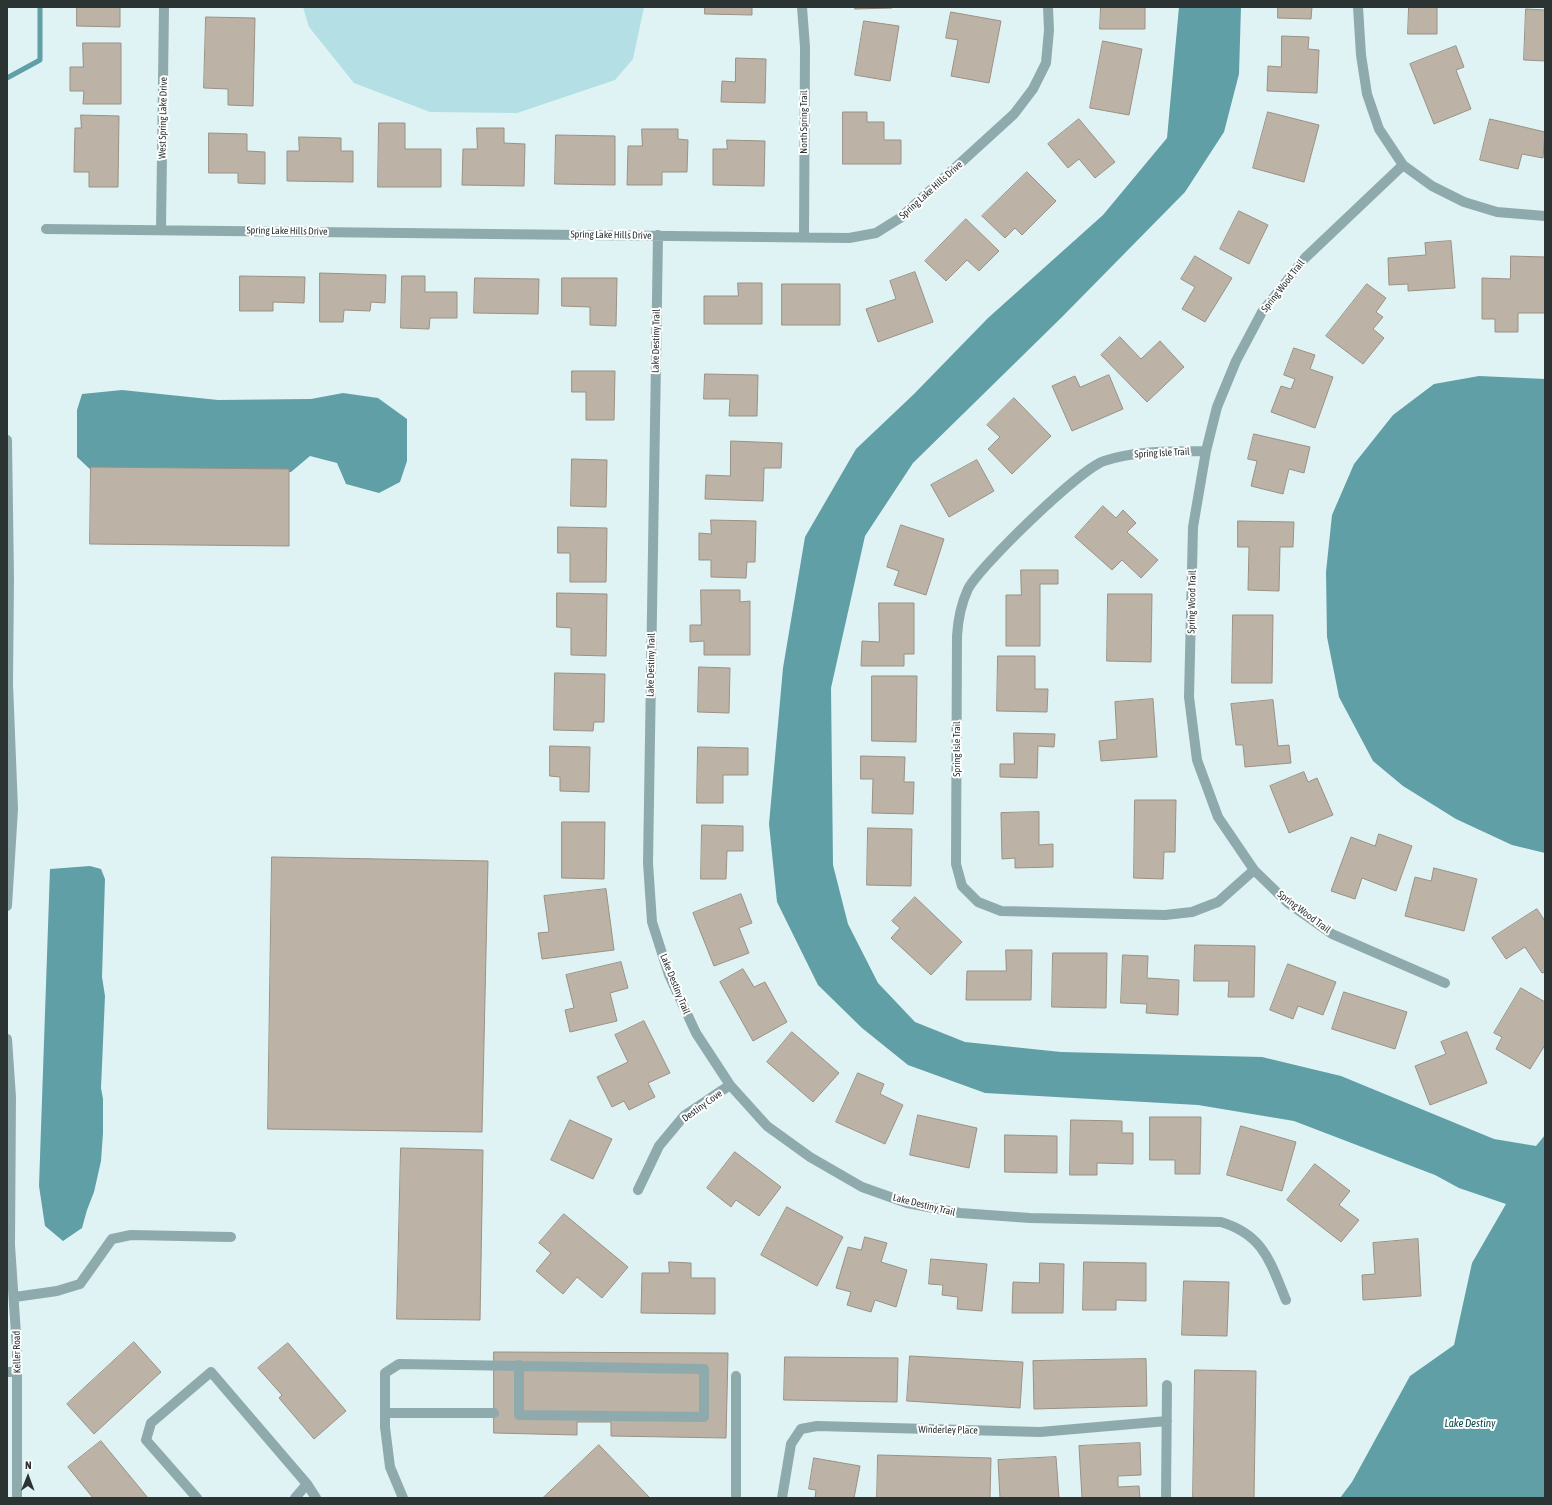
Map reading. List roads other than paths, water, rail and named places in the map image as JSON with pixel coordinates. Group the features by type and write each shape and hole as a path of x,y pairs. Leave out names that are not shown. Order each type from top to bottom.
{"street":[{"name":"West Spring Lake Drive","path":"161,229 164,7"},
{"name":"North Spring Trail","path":"802,7 805,47 804,237"},
{"name":"Spring Lake Hills Drive","path":"46,229 161,229 848,238 876,233 900,218 1014,114 1033,88 1046,63 1049,30 1048,7"},
{"path":"1358,7 1361,55 1367,94 1379,129 1403,165 1432,186 1464,202 1497,212 1545,216"},
{"name":"Spring Wood Trail","path":"1403,165 1305,258 1262,312 1236,361 1222,394 1206,451 1193,527 1189,697 1197,760 1210,796 1218,817 1254,870 1288,903 1332,934 1445,983"},
{"name":"Lake Destiny Trail","path":"658,235 648,863 652,922 670,975 696,1033 730,1085 767,1126 810,1157 862,1187 907,1203 960,1213 1030,1218 1221,1222 1238,1227 1256,1240 1269,1260 1286,1300"},
{"path":"7,440 9,579 8,684 13,808 7,906"},
{"name":"Spring Isle Trail","path":"1206,451 1137,454 1103,461 1078,477 989,562 969,588 959,615 957,636 956,864 962,886 978,902 1001,911 1165,915 1192,912 1218,902 1254,870"},
{"name":"Keller Road","path":"7,1039 9,1097 10,1282 15,1297 11,1311 16,1498"},
{"name":"Destiny Cove","path":"638,1190 660,1146 684,1116 730,1085"},
{"path":"15,1297 57,1291 80,1284 112,1239 131,1235 231,1237"},
{"path":"403,1498 390,1467 385,1413 385,1373 399,1364 519,1365 704,1369 704,1417 519,1415 519,1365"},
{"path":"197,1498 146,1440 151,1423 211,1372 307,1484 316,1498"},
{"path":"736,1376 736,1498"},
{"path":"1166,1498 1167,1385"},
{"path":"385,1413 494,1413"},
{"name":"Winderley Place","path":"782,1498 791,1444 801,1430 817,1426 1040,1432 1167,1421"},
{"path":"295,1498 307,1484"}],"water":[{"name":"Lake Destiny","path":"1179,7 1241,7 1239,74 1224,132 1185,192 1062,317 913,463 865,536 831,688 833,865 848,924 878,983 915,1022 965,1042 1061,1052 1262,1057 1341,1076 1494,1139 1536,1146 1545,1135 1545,1498 1340,1498 1352,1482 1410,1376 1454,1345 1472,1263 1506,1204 1459,1188 1435,1175 1294,1121 1198,1105 985,1093 908,1065 862,1028 818,985 777,902 769,824 783,668 805,537 856,449 914,394 988,318 1103,215 1167,138"},
{"path":"1479,376 1545,379 1545,853 1512,845 1456,819 1403,786 1373,761 1339,697 1327,637 1326,572 1332,515 1354,464 1393,415 1434,384"},
{"path":"122,390 218,400 311,399 343,393 378,398 407,419 407,461 400,482 379,493 346,484 337,463 310,456 291,472 93,472 77,457 77,410 82,394"},
{"path":"90,866 101,869 105,879 102,977 105,996 101,1088 103,1099 103,1133 101,1161 94,1192 82,1228 63,1241 45,1226 39,1186 50,869"}],"waterway":[{"path":"7,78 40,60 40,7"}]}
